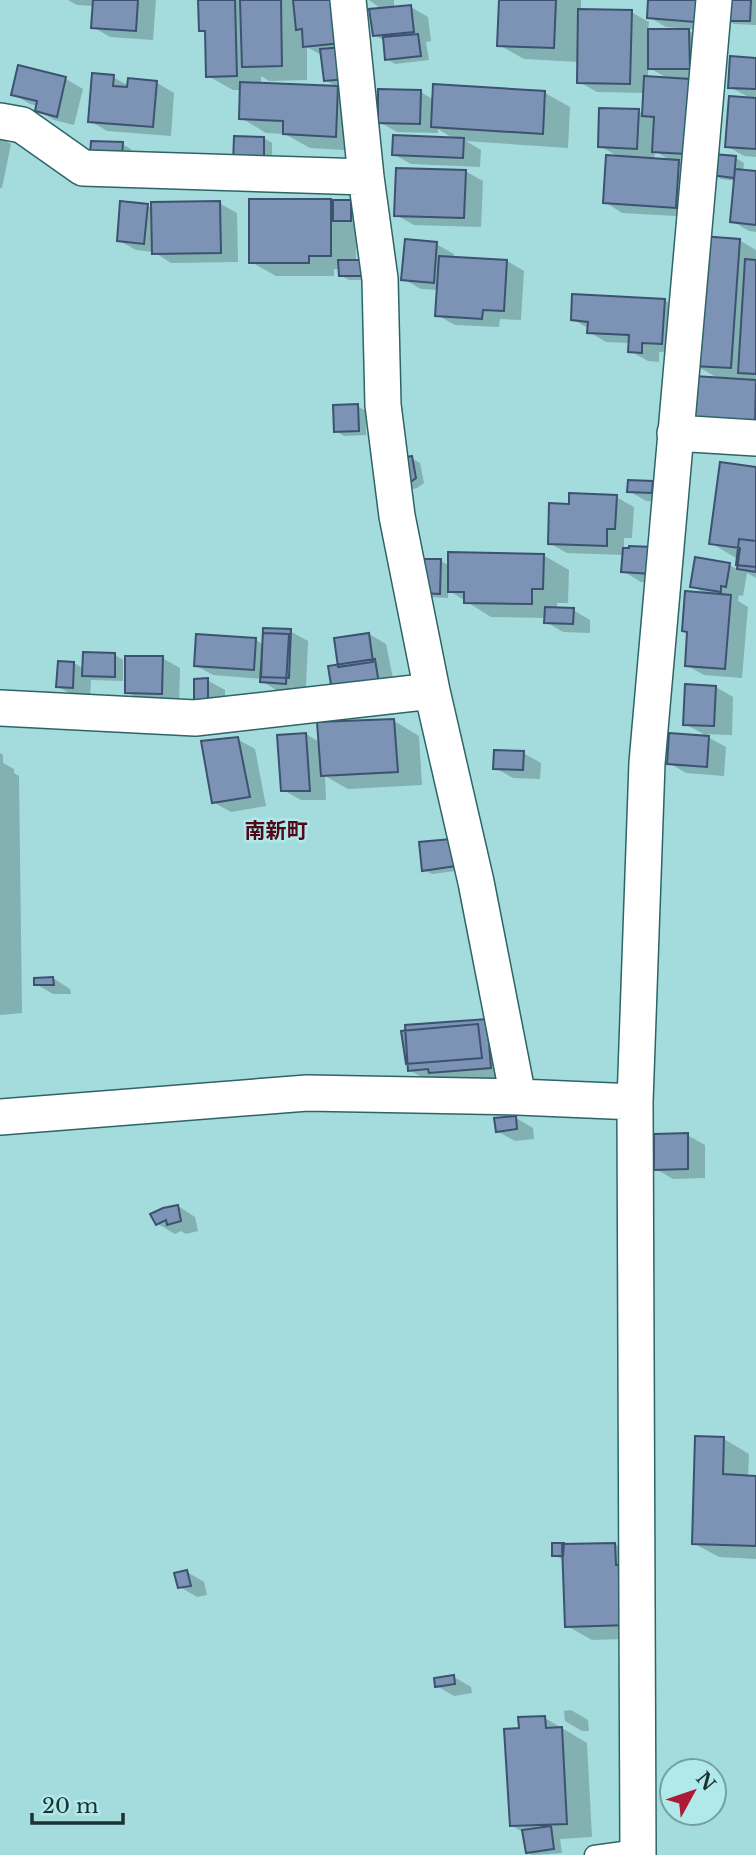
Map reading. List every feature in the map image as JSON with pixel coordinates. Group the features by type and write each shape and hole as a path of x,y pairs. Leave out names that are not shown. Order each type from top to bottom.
{"street":[{"path":"348,0 366,177 380,279 383,405 397,516 432,691 476,882 517,1097"},
{"path":"638,1852 635,1102 647,763 714,0"},
{"path":"0,121 22,125 83,168 366,177"},
{"path":"675,433 756,438"},
{"path":"0,708 195,718 432,691"},
{"path":"0,1117 307,1093 635,1102"}],"lane":[{"path":"594,1855 638,1852"}],"building":[{"path":"93,0 138,0 136,31 91,28"},
{"path":"198,0 235,0 237,76 206,77 205,31 199,31"},
{"path":"240,0 281,0 282,66 242,67"},
{"path":"293,0 338,0 342,43 303,47 302,29 296,30"},
{"path":"499,0 556,0 554,48 497,46"},
{"path":"648,0 697,0 695,22 647,18"},
{"path":"724,0 751,0 750,21 724,21"},
{"path":"411,5 414,32 373,36 369,9"},
{"path":"578,9 632,10 630,84 577,83"},
{"path":"648,29 689,29 690,69 648,69"},
{"path":"418,34 421,56 385,60 383,37"},
{"path":"344,47 347,79 324,81 320,49"},
{"path":"730,56 756,58 756,89 728,88"},
{"path":"18,65 66,77 57,117 35,111 37,101 11,95"},
{"path":"92,73 114,75 113,86 127,87 128,78 157,81 153,127 88,122"},
{"path":"644,76 690,79 685,154 652,152 654,117 642,116"},
{"path":"240,82 338,86 336,137 283,134 283,121 239,119"},
{"path":"433,84 545,91 543,134 431,127"},
{"path":"378,89 421,90 420,124 378,123"},
{"path":"729,96 756,98 756,149 725,147"},
{"path":"599,108 639,109 637,149 598,147"},
{"path":"393,135 464,138 463,158 392,155"},
{"path":"234,136 264,137 264,165 233,164"},
{"path":"91,141 123,142 122,157 90,154"},
{"path":"713,154 736,156 734,178 711,175"},
{"path":"606,155 679,160 676,208 603,203"},
{"path":"396,168 466,170 464,218 394,216"},
{"path":"735,169 756,171 756,225 730,222"},
{"path":"249,199 331,199 331,256 309,256 309,263 249,263"},
{"path":"333,200 351,200 351,221 333,221"},
{"path":"120,201 148,204 144,244 117,241"},
{"path":"220,201 221,253 152,254 151,202"},
{"path":"701,236 740,239 731,368 693,366"},
{"path":"405,239 437,242 434,283 401,280"},
{"path":"439,256 507,260 504,311 483,310 482,319 435,316"},
{"path":"745,259 756,260 756,374 738,373"},
{"path":"338,260 365,260 366,276 339,276"},
{"path":"572,294 665,299 662,344 642,343 642,353 628,352 629,335 587,333 588,322 571,320"},
{"path":"694,376 756,380 755,423 691,419"},
{"path":"358,404 359,431 334,432 333,405"},
{"path":"412,456 416,478 408,484 392,460"},
{"path":"720,462 756,467 756,572 737,569 740,548 709,544"},
{"path":"628,480 653,481 652,493 627,492"},
{"path":"569,493 617,495 615,529 607,529 607,546 548,544 549,503 569,504"},
{"path":"739,539 756,541 756,567 736,565"},
{"path":"653,547 651,574 621,572 623,548"},
{"path":"448,552 544,554 543,589 532,589 532,604 464,603 464,592 448,592"},
{"path":"695,557 730,563 726,587 721,586 721,592 690,587"},
{"path":"421,559 441,559 440,594 420,593"},
{"path":"685,591 731,595 725,669 685,666 687,632 682,631"},
{"path":"545,607 574,608 573,624 544,623"},
{"path":"263,628 291,629 289,678 261,677"},
{"path":"263,633 289,634 286,684 260,682"},
{"path":"369,633 373,662 338,667 334,638"},
{"path":"196,634 256,638 254,670 194,666"},
{"path":"83,652 115,653 115,677 82,676"},
{"path":"125,656 163,656 162,694 125,693"},
{"path":"375,659 379,684 332,691 328,666"},
{"path":"58,661 74,662 73,688 56,687"},
{"path":"208,678 208,705 194,705 194,679"},
{"path":"685,684 716,686 714,726 683,725"},
{"path":"394,719 398,772 321,776 317,722"},
{"path":"306,733 310,791 281,791 277,735"},
{"path":"669,733 709,736 707,767 667,764"},
{"path":"238,737 250,797 212,803 201,741"},
{"path":"494,750 524,751 523,770 493,769"},
{"path":"451,839 456,866 422,871 419,842"},
{"path":"53,977 54,985 34,985 34,978"},
{"path":"487,1019 491,1068 429,1073 428,1069 408,1071 405,1025"},
{"path":"478,1024 482,1058 406,1064 401,1031"},
{"path":"516,1116 517,1129 496,1132 494,1118"},
{"path":"688,1133 688,1169 654,1170 654,1134"},
{"path":"178,1205 181,1221 167,1225 166,1220 156,1225 150,1214"},
{"path":"695,1436 724,1437 723,1474 756,1476 756,1546 692,1544"},
{"path":"552,1543 564,1543 563,1556 552,1556"},
{"path":"615,1543 616,1565 628,1565 630,1625 565,1627 562,1544"},
{"path":"187,1570 191,1586 178,1588 174,1573"},
{"path":"454,1675 455,1684 435,1687 434,1678"},
{"path":"545,1716 546,1728 562,1727 567,1824 510,1826 504,1729 519,1728 518,1717"},
{"path":"551,1826 554,1849 526,1853 522,1830"}],"district":[{"name":"南新町","path":"276,831"}]}
